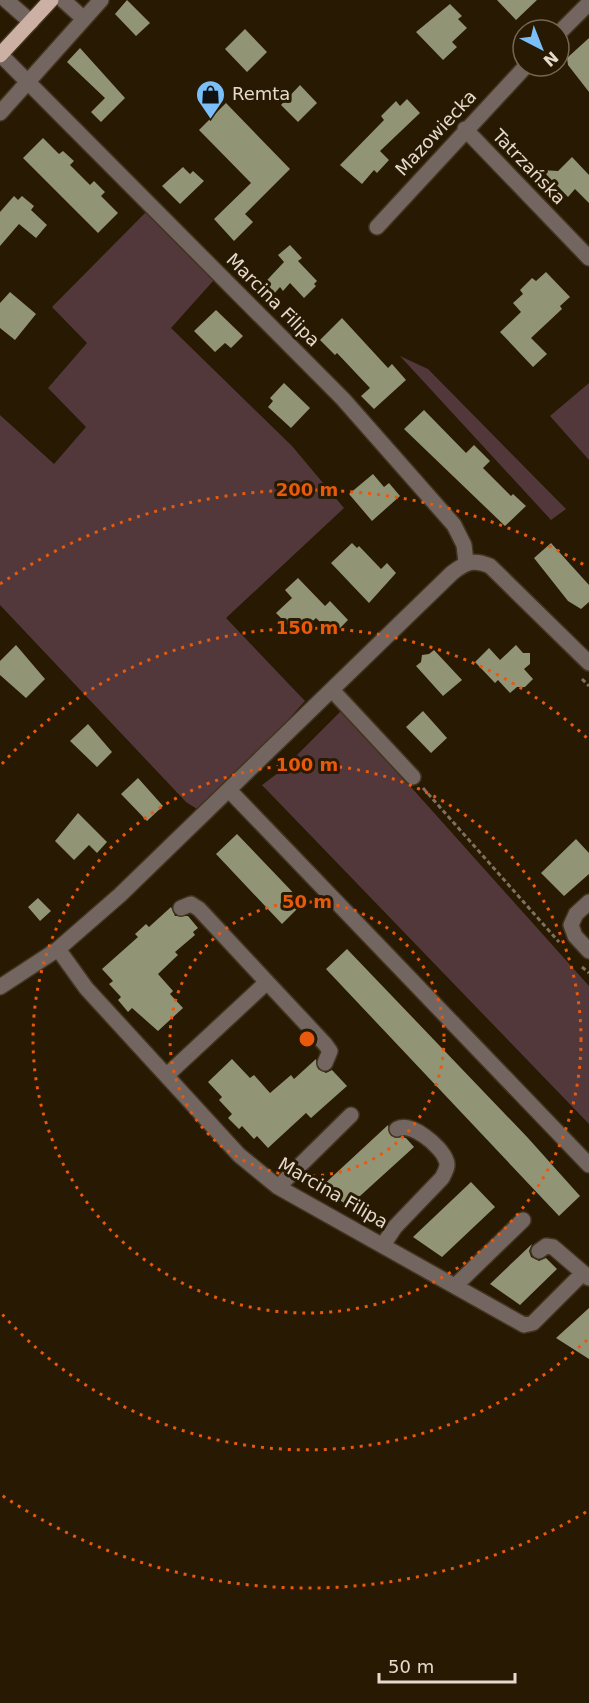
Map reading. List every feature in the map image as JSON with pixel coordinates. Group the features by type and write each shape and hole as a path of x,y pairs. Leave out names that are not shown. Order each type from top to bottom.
{"main road":[{"path":"0,55 51,0"}],"street":[{"path":"6,0 31,22"},
{"path":"63,0 84,19"},
{"path":"0,114 101,0"},
{"path":"571,21 589,3"},
{"name":"Marcina Filipa","path":"0,55 343,399 454,525 464,545 466,562"},
{"name":"Mazowiecka","path":"377,227 514,78"},
{"name":"Tatrzańska","path":"465,129 589,258"},
{"path":"0,987 58,949 120,895 466,562 478,561 490,566 589,663"},
{"path":"332,690 413,777"},
{"path":"229,790 589,1165"},
{"path":"589,902 576,914 571,925 575,936 589,951"},
{"path":"181,908 191,904 199,909 267,981 325,1044 330,1052 325,1062"},
{"name":"Marcina Filipa","path":"58,949 86,988 239,1155 278,1187 524,1324 533,1323 586,1276"},
{"path":"167,1075 267,981"},
{"path":"278,1187 351,1115"},
{"path":"383,1245 395,1227 442,1178 447,1169 446,1159 425,1136 411,1127 397,1129"},
{"path":"456,1285 523,1220"},
{"path":"539,1251 546,1246 553,1247 586,1276"}],"path":[{"path":"575,672 589,686"},
{"path":"413,777 562,946"}],"shaded area":[{"path":"147,211 214,280 171,328 292,446 344,508 226,618 305,701 269,741 197,809 186,802 0,605 0,415 54,464 86,427 48,388 87,343 52,307"},
{"path":"400,356 428,369 566,509 551,520"},
{"path":"589,383 589,460 550,416"},
{"path":"342,710 589,986 589,1124 262,785 282,770"}],"building":[{"path":"127,0 150,23 136,36 115,14"},
{"path":"497,0 537,0 518,18 514,18"},
{"path":"450,4 462,16 458,19 467,28 452,42 457,47 443,60 416,32"},
{"path":"245,29 267,52 247,72 225,49"},
{"path":"589,38 589,92 571,69 571,54"},
{"path":"80,48 125,98 101,122 91,112 105,98 67,62"},
{"path":"300,85 317,103 298,122 281,105"},
{"path":"407,99 420,113 380,151 389,160 377,173 374,170 362,184 340,165 384,120 381,116 396,101 400,106"},
{"path":"226,103 290,169 245,214 253,222 234,241 214,219 251,183 199,130"},
{"path":"43,138 59,154 63,151 74,161 70,165 90,185 94,181 105,192 101,196 118,213 98,233 23,158"},
{"path":"572,157 589,175 589,203 575,189 568,197 542,170 558,171"},
{"path":"183,167 190,174 193,171 204,181 180,204 162,186"},
{"path":"14,196 18,200 22,196 34,206 31,210 47,225 36,238 19,224 0,246 0,212"},
{"path":"290,245 302,258 298,261 317,281 314,284 316,286 304,298 290,283 283,291 280,287 266,303 255,293 284,262 278,255"},
{"path":"546,272 570,297 560,306 562,309 531,338 547,354 533,367 500,332 521,312 513,303 523,294 520,290 532,278 536,281"},
{"path":"10,292 36,314 15,340 0,328 0,303"},
{"path":"216,310 243,336 231,348 225,343 215,352 194,331"},
{"path":"342,318 388,368 392,364 406,380 374,409 361,396 370,388 337,353 335,355 320,340"},
{"path":"284,383 310,408 291,428 268,407 273,401 270,398"},
{"path":"424,410 466,453 474,445 490,461 483,468 511,496 513,494 526,506 505,526 404,429"},
{"path":"373,474 384,487 389,483 400,496 372,521 349,494"},
{"path":"352,543 357,548 359,546 381,569 387,563 396,573 369,603 331,563"},
{"path":"551,543 589,585 589,602 581,609 568,601 534,558"},
{"path":"298,578 325,606 330,601 348,620 333,635 316,618 298,635 276,613 292,598 285,590"},
{"path":"16,645 45,679 26,698 0,675 0,661"},
{"path":"516,645 523,653 530,653 530,664 524,669 533,679 525,687 517,687 510,693 498,680 495,683 475,662 489,648 500,660"},
{"path":"434,650 462,680 443,696 416,666 421,662 422,655"},
{"path":"423,711 447,738 431,753 406,727"},
{"path":"88,724 112,752 97,767 70,741"},
{"path":"138,778 163,806 147,821 121,794"},
{"path":"78,813 107,842 97,853 89,845 74,860 55,841"},
{"path":"237,834 303,903 282,924 216,854"},
{"path":"576,839 589,853 589,874 564,896 541,873"},
{"path":"38,898 51,911 40,921 28,907"},
{"path":"171,907 175,916 188,916 198,928 193,932 195,935 175,952 178,955 158,974 173,991 170,994 183,1008 158,1031 132,1008 128,1012 118,1000 121,997 109,984 113,981 102,969 138,937 135,934 146,924 149,927"},
{"path":"347,949 528,1138 580,1196 559,1216 326,969"},
{"path":"232,1059 250,1078 254,1075 270,1093 291,1075 294,1079 316,1059 318,1069 326,1073 332,1070 347,1086 311,1118 306,1113 268,1148 257,1136 254,1139 242,1126 239,1129 228,1118 232,1114 219,1100 222,1097 208,1082"},
{"path":"388,1125 391,1136 406,1138 414,1147 349,1206 320,1188"},
{"path":"471,1182 495,1207 442,1257 413,1237"},
{"path":"532,1244 529,1251 531,1257 539,1261 546,1258 557,1269 520,1305 490,1284"},
{"path":"589,1308 589,1359 556,1338"}],"place":[{"name":"Remta","path":"211,120"}]}
